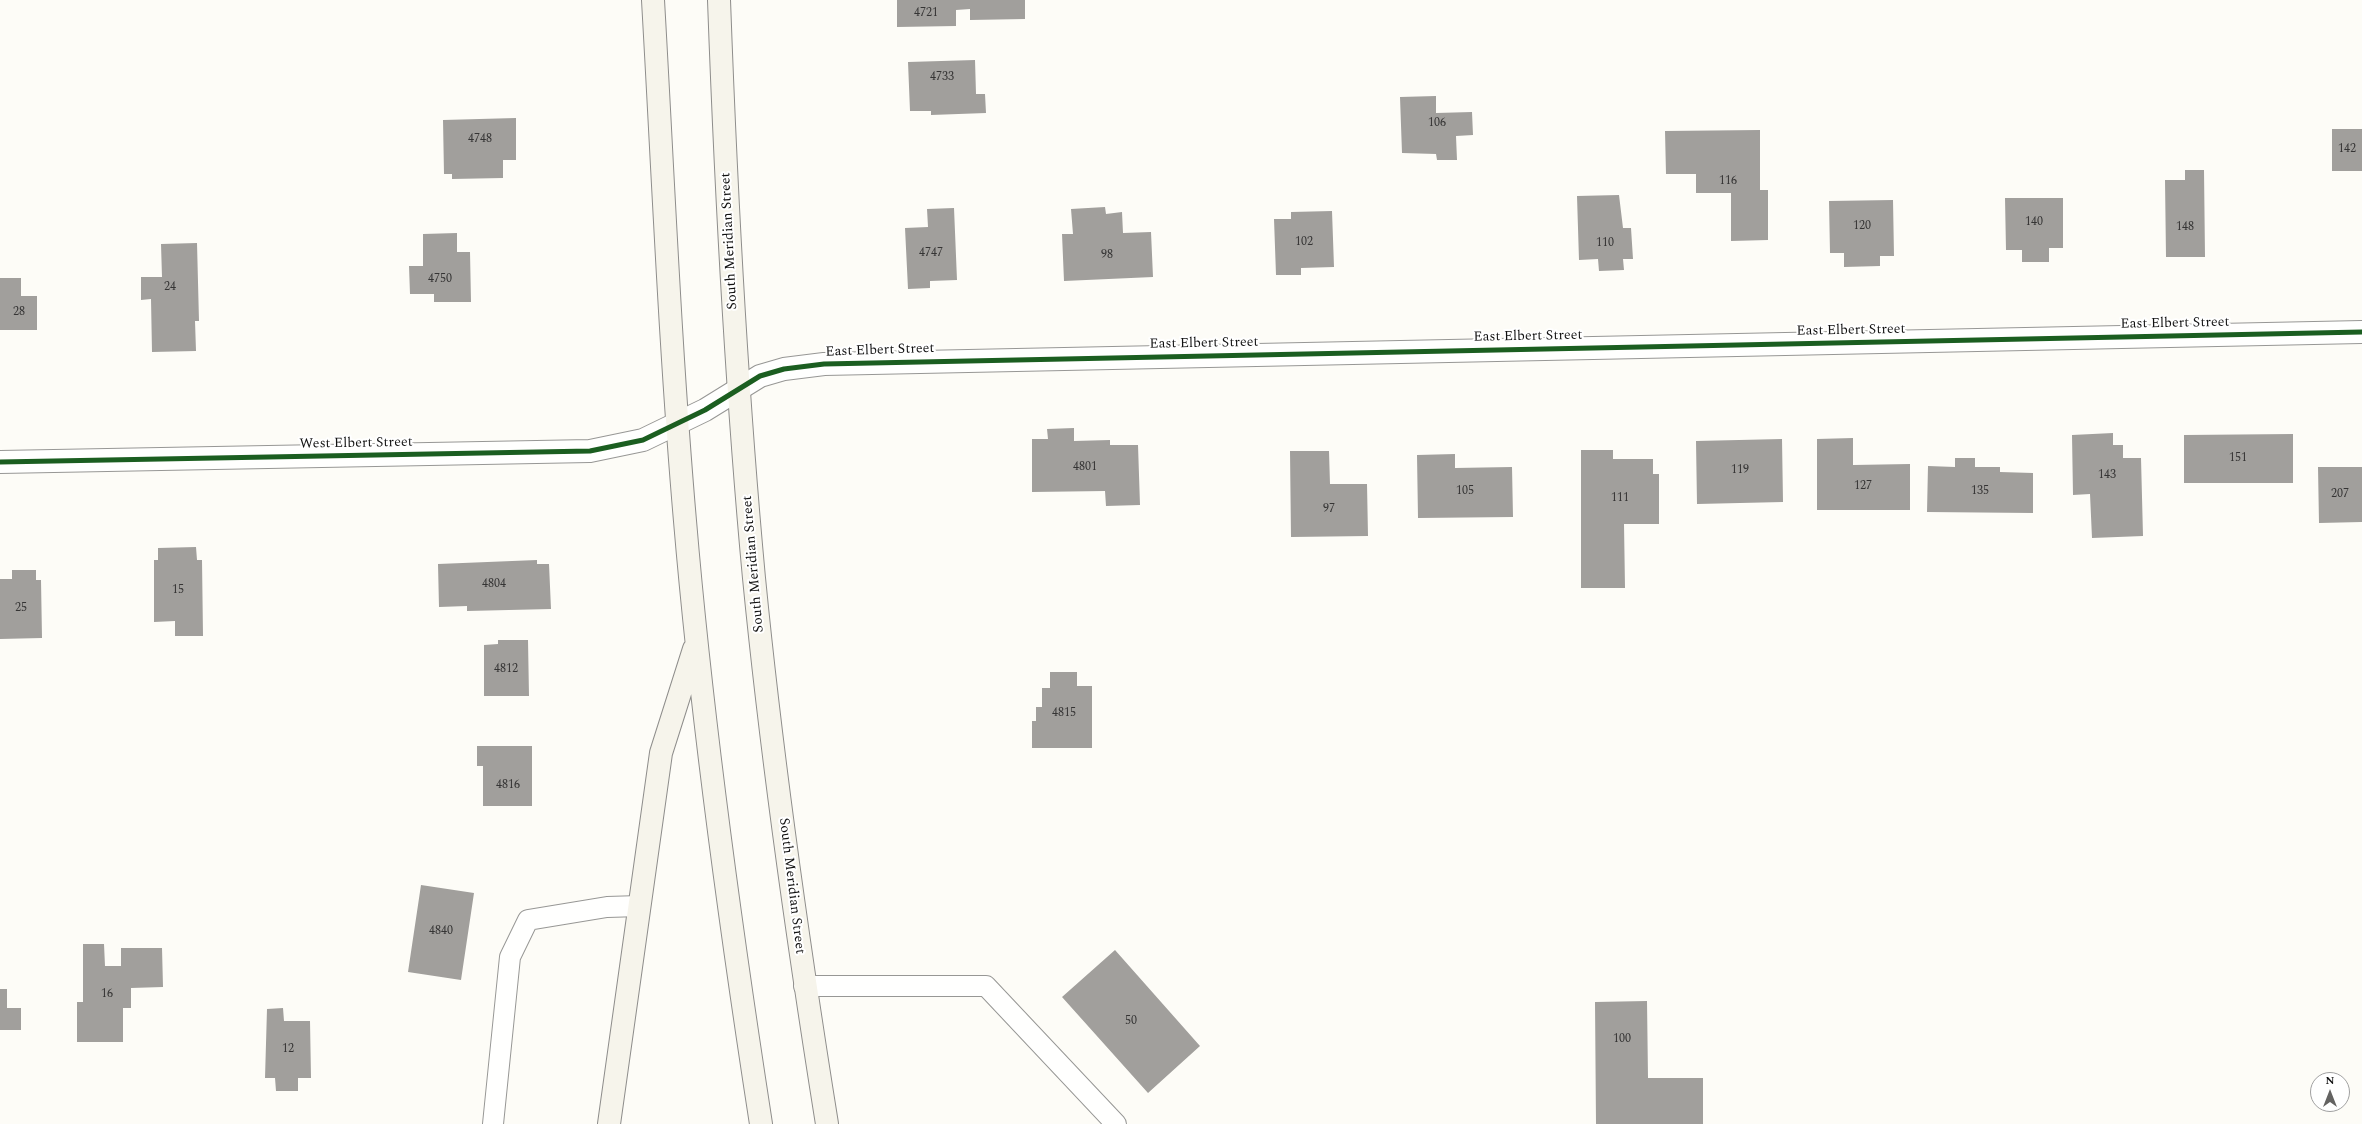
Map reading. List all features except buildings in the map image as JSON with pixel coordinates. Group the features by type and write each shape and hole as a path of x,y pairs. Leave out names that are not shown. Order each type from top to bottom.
{"main road":[{"path":"653,0 678,424 697,640 728,910 761,1124"},
{"name":"South Meridian Street","path":"719,0 723,112 739,388 755,585 770,724 804,986 827,1124"},
{"path":"609,1124 661,753 697,640"}],"street":[{"name":"East Elbert Street","path":"705,410 760,376 778,371 824,364 2362,332"},
{"name":"West Elbert Street","path":"0,462 590,451 643,440 705,410"}],"lane":[{"path":"493,1124 510,957 528,920 607,907 640,906"},
{"path":"804,986 986,986 1116,1124"}],"cycle path":[{"path":"0,462 590,451 643,440 705,410 760,376 784,369 824,364 2362,332"}]}
